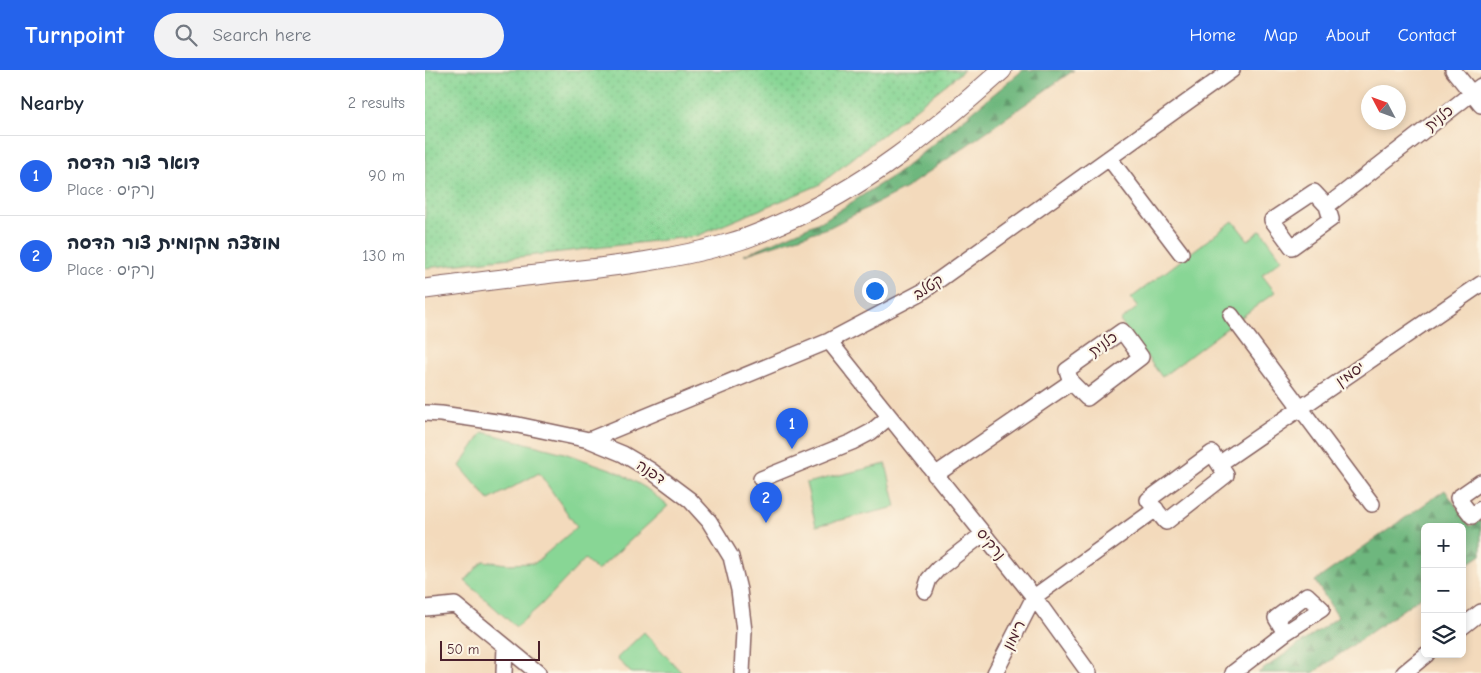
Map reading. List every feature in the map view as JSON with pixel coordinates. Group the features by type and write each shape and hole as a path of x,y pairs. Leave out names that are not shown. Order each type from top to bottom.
{"main road":[{"path":"425,289 511,277 648,262 728,244 760,233 805,214 837,197 902,154 962,106 1002,70"}],"street":[{"name":"קטלב","path":"589,440 829,340 922,292 1232,70"},
{"path":"1453,70 1476,89 1481,106"},
{"name":"כלנית","path":"1327,206 1476,89"},
{"path":"1109,158 1181,254"},
{"name":"יסמין","path":"1219,464 1481,284"},
{"path":"1231,315 1372,504"},
{"name":"כלנית","path":"1122,331 1141,357 1087,398 1071,382 1067,370 1122,331"},
{"name":"נרקיס","path":"829,340 1034,598 1089,673"},
{"path":"935,475 1071,382"},
{"name":"דפנה","path":"425,413 518,425 589,440 623,454 650,470 690,500 709,521 731,556 739,590 744,631 741,673"},
{"path":"761,479 852,442 871,432 889,416"},
{"path":"1212,453 1219,464 1226,475 1166,522 1148,500 1212,453"},
{"path":"1481,482 1458,498 1472,516 1481,509"},
{"path":"1034,598 1156,510"},
{"path":"925,591 929,579 938,569 983,534"},
{"name":"רימון","path":"995,673 1034,598"},
{"path":"425,608 455,605 538,673"},
{"path":"1466,624 1481,612"},
{"path":"1233,673 1285,634"},
{"path":"504,673 505,646"},
{"path":"1404,673 1422,658"}],"green space":[{"path":"425,70 964,70 819,185 697,236 425,268"},
{"path":"1023,70 1074,70 906,188 830,227 744,255 824,220 899,172"},
{"path":"1233,221 1248,240 1261,230 1282,259 1262,275 1275,292 1162,377 1120,321 1138,307 1131,298"},
{"path":"483,432 564,453 616,471 646,488 668,506 597,571 585,559 541,605 516,627 465,581 483,561 508,564 535,563 577,527 539,473 489,500 460,466"},
{"path":"886,464 896,507 816,526 806,483"},
{"path":"1445,490 1470,526 1481,520 1481,555 1466,565 1466,523 1421,523 1421,597 1313,673 1258,673 1338,617 1315,581"},
{"path":"644,632 682,673 631,673 617,658"}],"place":[{"name":"דואר צור הדסה","path":"792,449"},
{"name":"מועצה מקומית צור הדסה","path":"766,523"}]}
